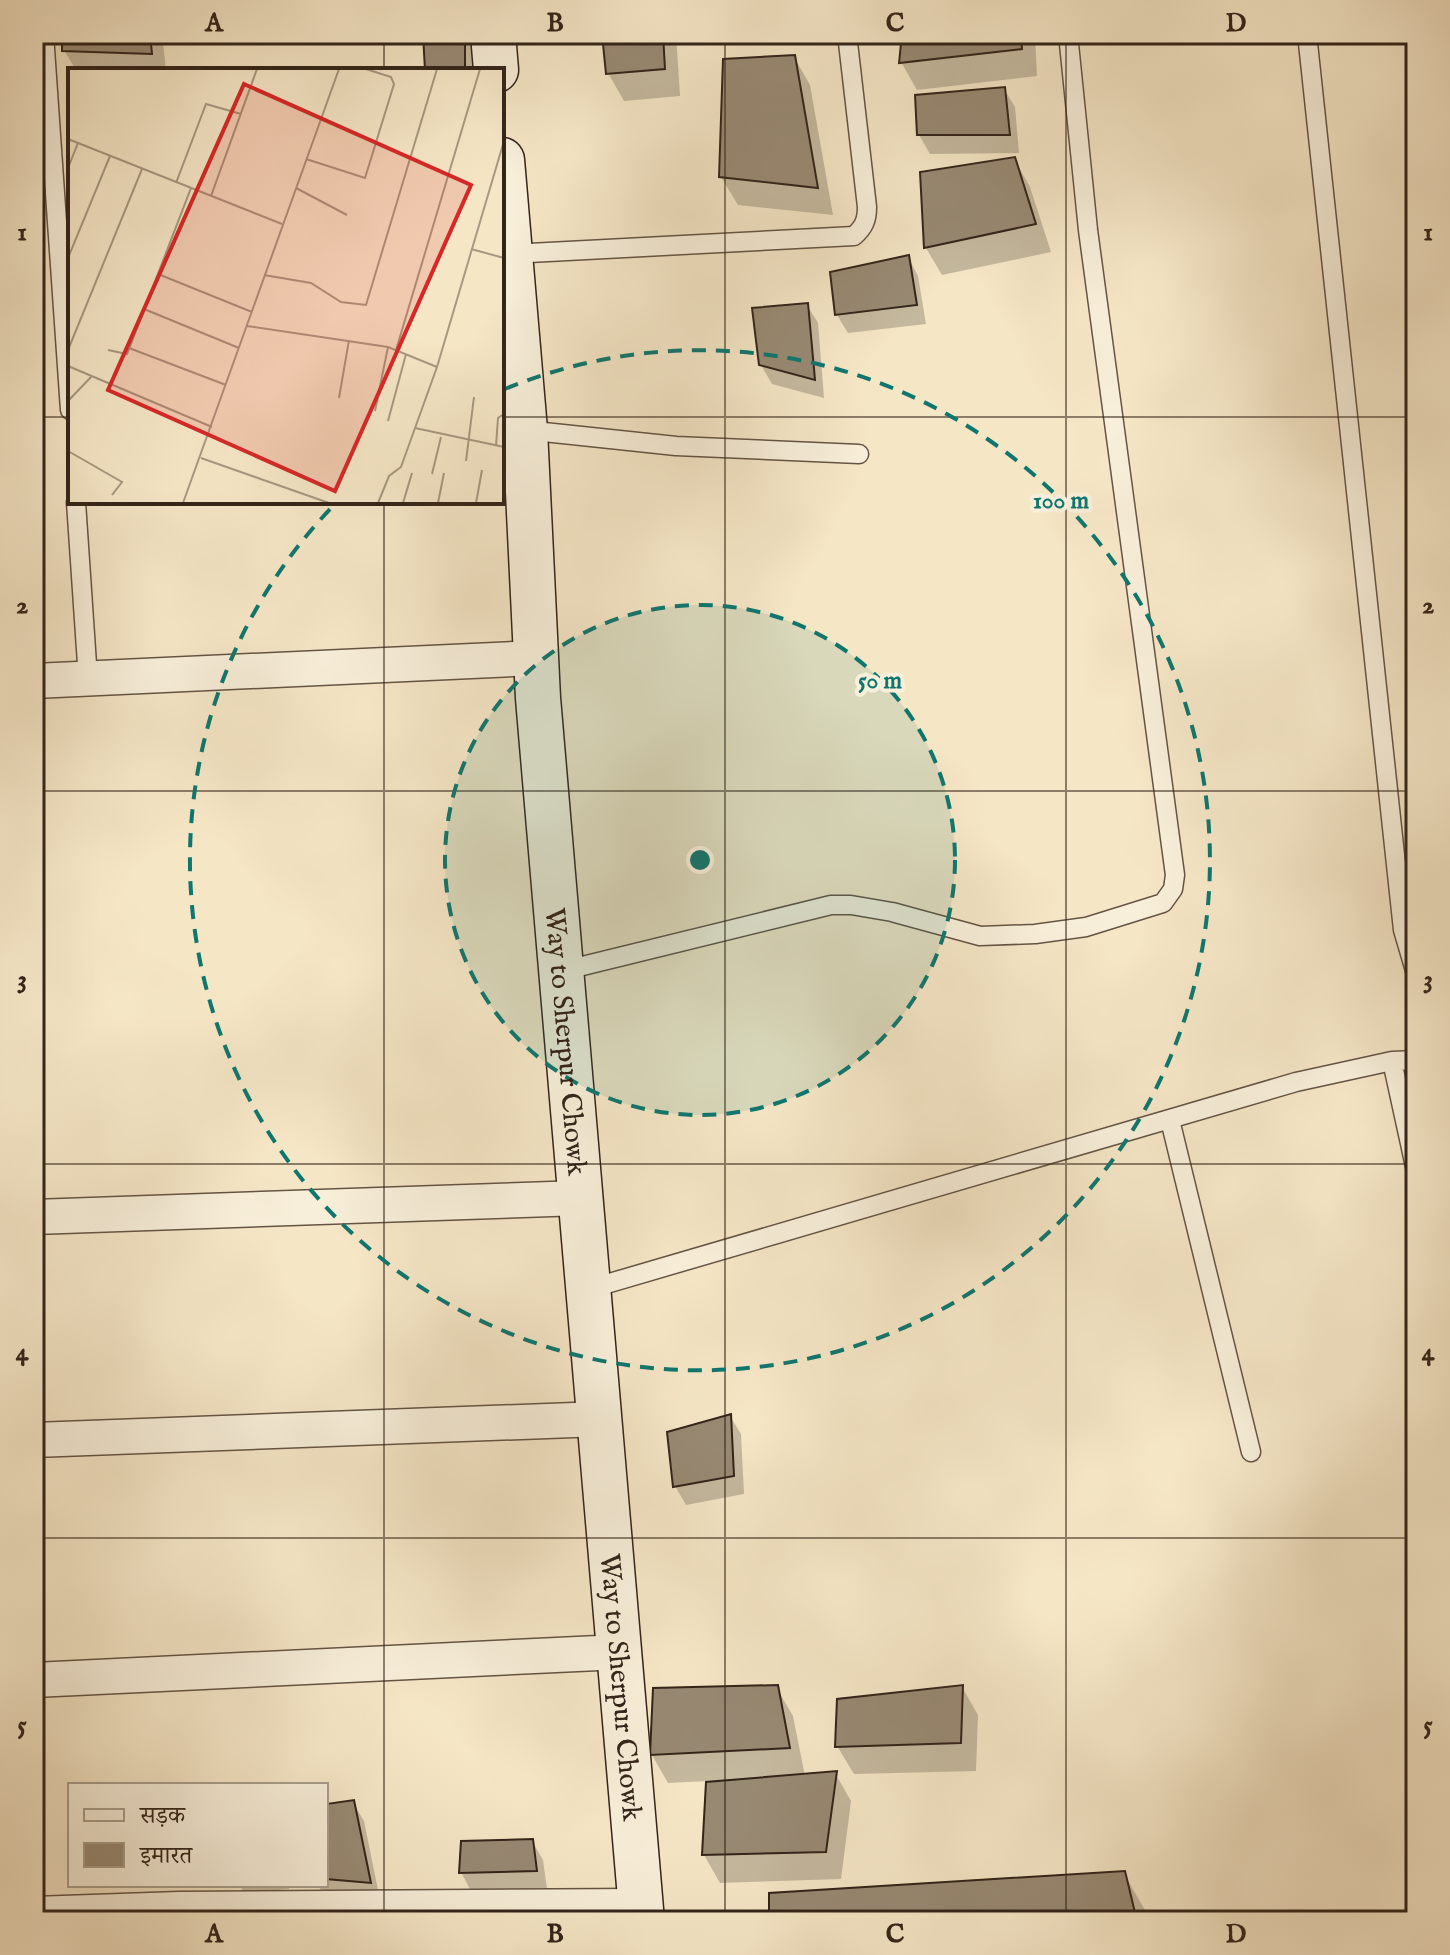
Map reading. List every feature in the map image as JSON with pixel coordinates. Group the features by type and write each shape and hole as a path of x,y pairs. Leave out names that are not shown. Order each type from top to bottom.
{"street":[{"path":"493,34 496,68"},
{"name":"Way to Sherpur Chowk","path":"504,184 525,430 536,658 642,1913"},
{"path":"34,681 536,658"},
{"path":"34,1217 581,1198"},
{"path":"34,1440 600,1419"},
{"path":"34,1680 620,1652"},
{"path":"34,1914 179,1909 642,1913"}],"lane":[{"path":"44,34 68,380"},
{"path":"510,254 854,236 863,228 867,207 847,34"},
{"path":"562,971 831,905 892,912 980,936 1035,934 1086,927 1143,911 1163,903 1173,889 1175,875 1088,230 1068,34"},
{"path":"1307,34 1400,905 1403,930 1416,974"},
{"path":"34,170 54,169"},
{"path":"525,430 676,446 859,454"},
{"path":"76,504 88,679"},
{"path":"589,1289 1296,1082 1392,1061 1416,1060"},
{"path":"1392,1061 1416,1171"},
{"path":"1170,1120 1251,1452"}],"building":[{"path":"62,34 150,34 152,54 62,51"},
{"path":"423,34 465,34 465,68 425,68"},
{"path":"602,34 663,34 665,69 606,74"},
{"path":"902,34 1021,34 1022,49 899,63"},
{"path":"795,55 818,188 719,177 723,59"},
{"path":"1005,87 1010,135 917,135 915,95"},
{"path":"1015,157 1036,224 924,248 920,172"},
{"path":"909,255 917,305 835,315 830,272"},
{"path":"808,303 815,380 759,365 752,308"},
{"path":"731,1414 734,1476 673,1487 667,1432"},
{"path":"778,1685 790,1748 650,1755 653,1688"},
{"path":"963,1685 961,1743 835,1747 837,1699"},
{"path":"837,1771 826,1852 702,1855 706,1782"},
{"path":"354,1800 371,1883 328,1879 328,1804"},
{"path":"533,1839 537,1871 459,1873 461,1841"},
{"path":"1125,1871 1137,1921 769,1921 769,1893"}]}
